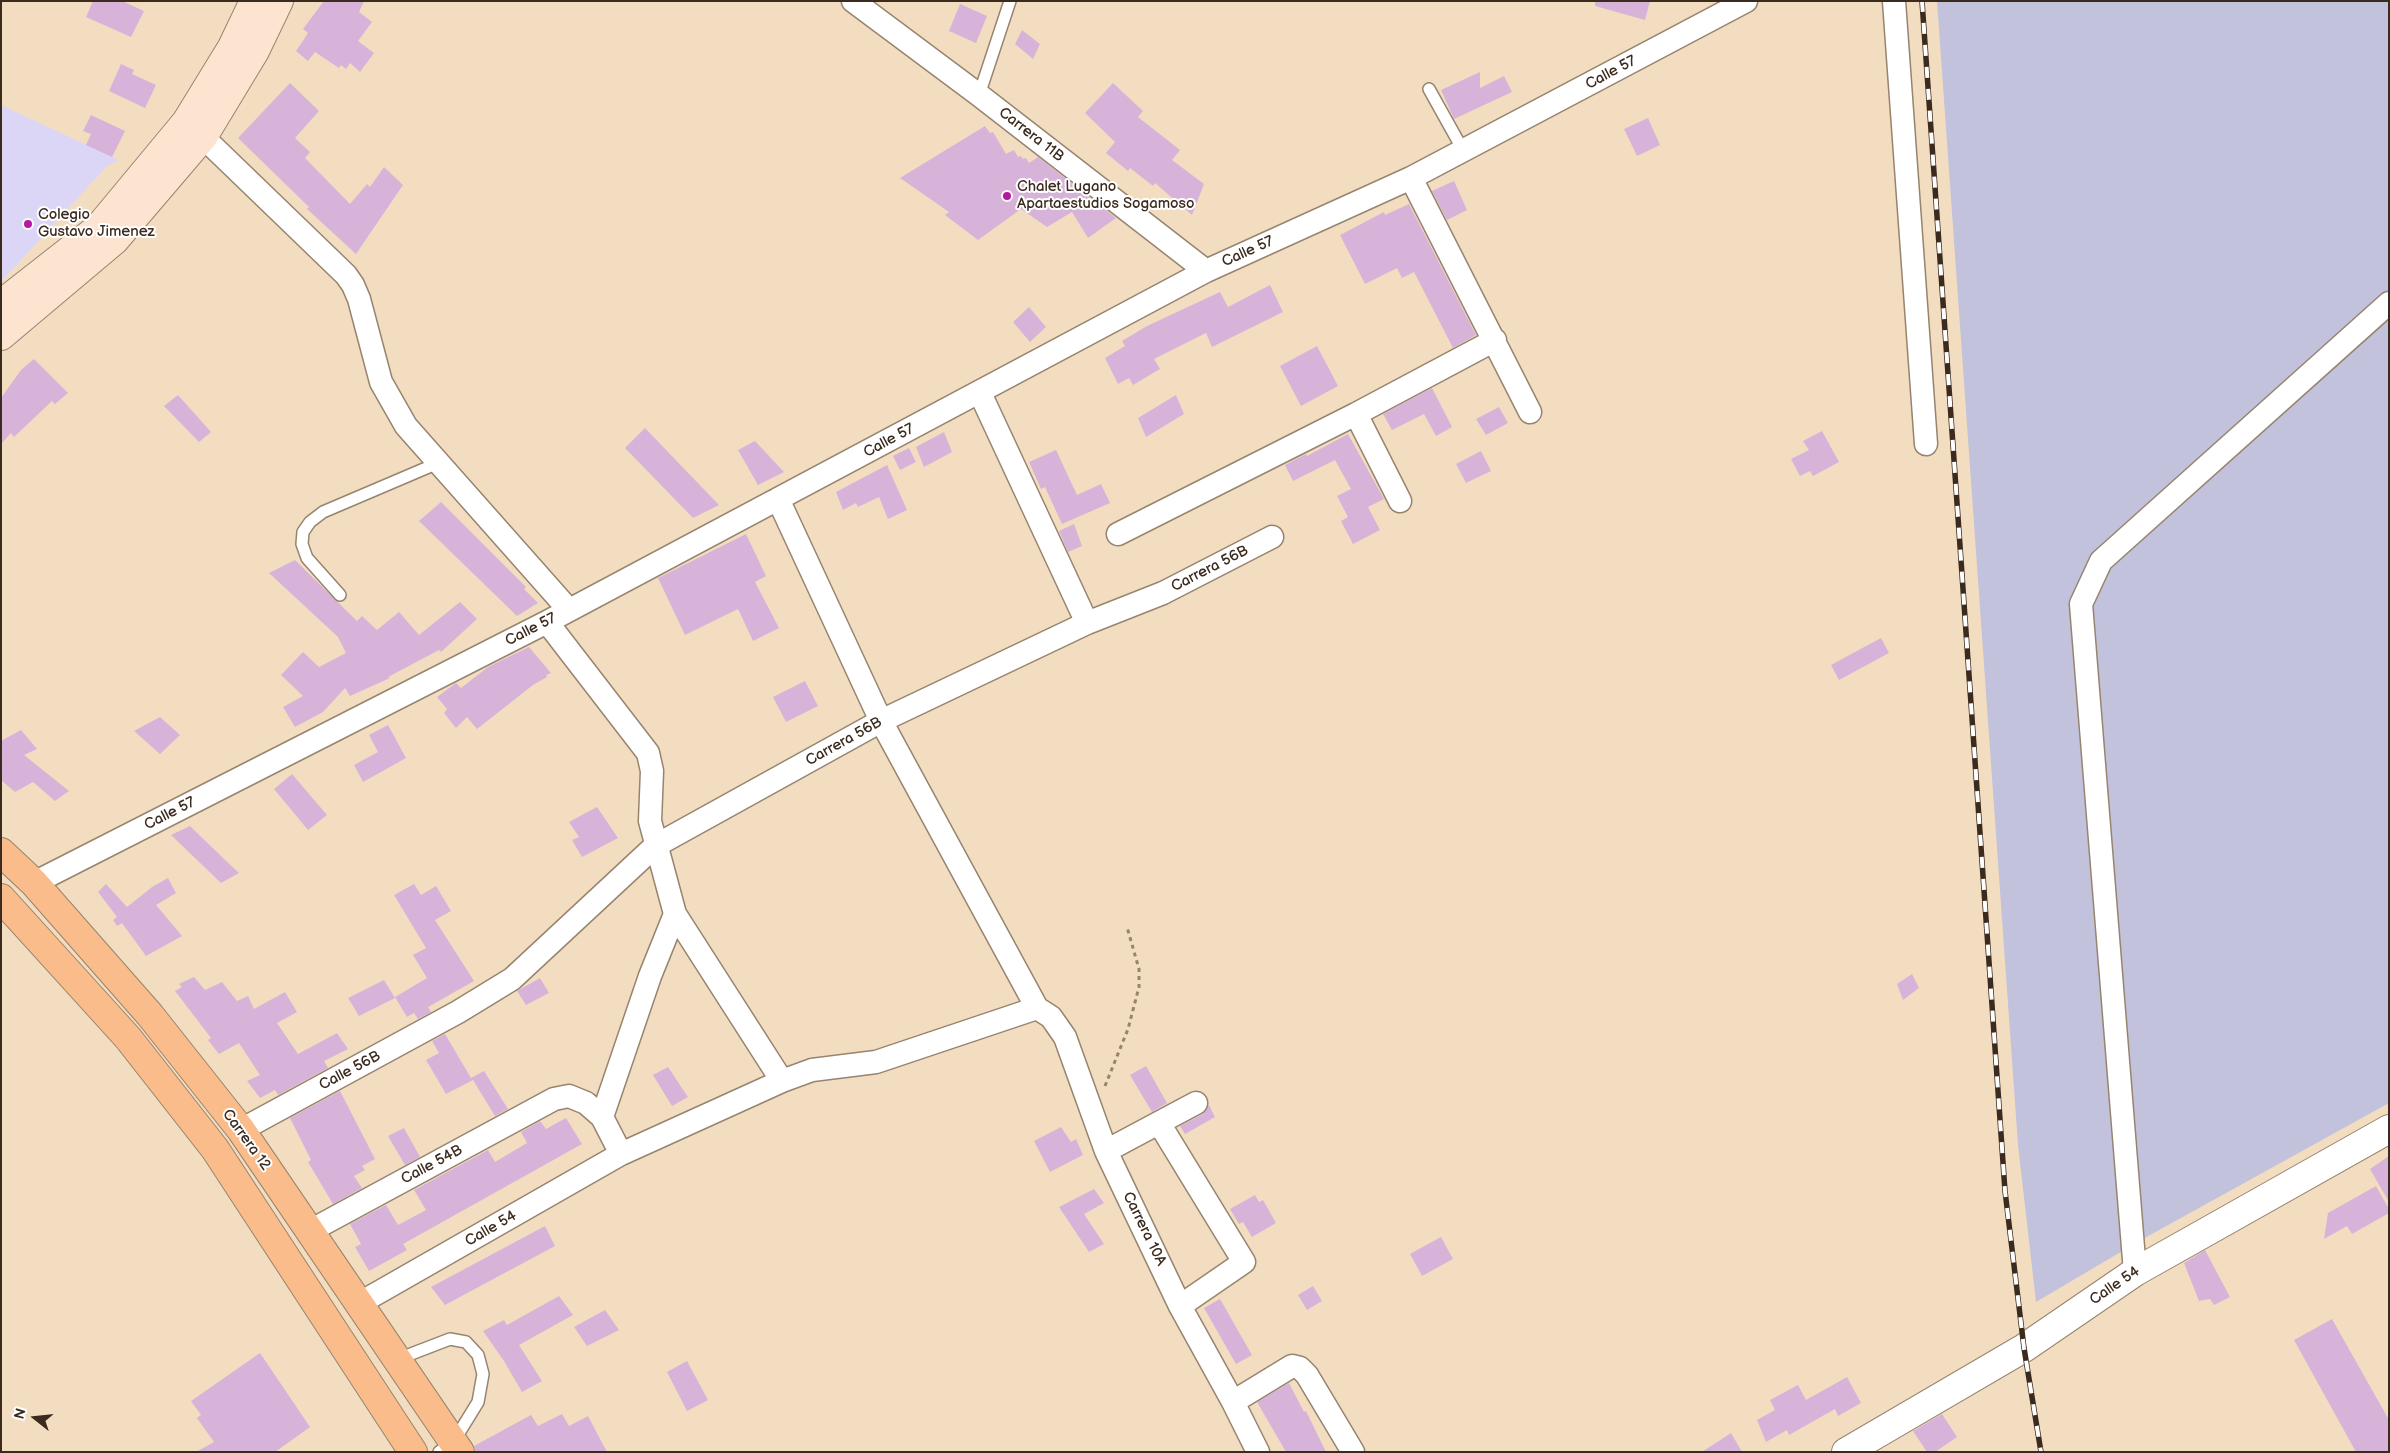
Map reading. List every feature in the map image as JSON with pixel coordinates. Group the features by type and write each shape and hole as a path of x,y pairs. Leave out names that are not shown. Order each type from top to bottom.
{"main road":[{"path":"1,304 98,228 155,160 186,122 232,47 254,1"},
{"path":"1,336 114,240 203,137 254,51 278,1"},
{"name":"Carrera 12","path":"1,852 34,883 150,1015 241,1130 398,1359 451,1448"},
{"name":"Carrera 12","path":"1,898 128,1038 215,1149 413,1452"}],"street":[{"name":"Carrera 11B","path":"853,1 979,95 1206,271"},
{"name":"Calle 57","path":"34,883 547,622 1206,271 1412,178 1746,1"},
{"path":"1894,1 1926,444"},
{"path":"203,137 346,274 354,285 359,299 381,382 406,426 569,610"},
{"path":"1412,178 1530,412"},
{"path":"2134,1272 2081,604 2101,561 2389,304"},
{"path":"1118,534 1356,414 1495,340"},
{"path":"980,393 1086,623"},
{"path":"1356,414 1400,500"},
{"path":"778,499 882,721 1037,1008"},
{"name":"Carrera 56B","path":"458,1012 512,979 655,846 882,721 1086,623 1163,593 1272,537"},
{"path":"547,622 648,753 652,771 650,821 655,846 675,914 782,1081"},
{"path":"621,1154 602,1117 650,976 675,914"},
{"name":"Calle 54","path":"360,1303 621,1154 782,1081 812,1070 876,1062 1037,1008"},
{"name":"Carrera 10A","path":"1037,1008 1051,1017 1065,1037 1106,1150 1180,1306 1234,1402 1258,1452"},
{"name":"Calle 56B","path":"241,1130 458,1012"},
{"name":"Calle 54B","path":"310,1230 554,1099 569,1096 586,1103 602,1117"},
{"path":"1106,1150 1196,1102"},
{"path":"1159,1123 1244,1262 1180,1306"},
{"name":"Calle 54","path":"1846,1452 2024,1348 2134,1272 2389,1129"},
{"path":"1234,1402 1292,1366 1300,1368 1307,1375 1353,1452"}],"lane":[{"path":"979,95 1010,1"},
{"path":"1429,89 1463,150"},
{"path":"340,595 307,558 302,544 303,532 310,522 324,512 438,463"},
{"path":"398,1359 450,1339 466,1342 478,1355 483,1374 478,1402 451,1448"}],"path":[{"path":"1104,1087 1128,1029 1139,987 1139,969 1127,927"}],"shaded area":[{"path":"1937,1 2389,1 2389,1103 2141,1240 2036,1302 2018,1145"},
{"name":"Colegio Gustavo Jimenez","path":"1,105 119,160 107,166 1,282"}],"building":[{"path":"93,1 122,1 144,11 131,37 86,17"},
{"path":"324,1 364,1 359,12 372,22 358,41 374,53 360,72 350,63 346,69 341,65 339,68 315,52 308,61 296,51 308,33 303,29"},
{"path":"1595,1 1650,1 1645,20 1595,6"},
{"path":"960,4 987,16 976,43 949,31"},
{"path":"1022,30 1040,44 1033,59 1015,44"},
{"path":"121,64 134,70 132,74 156,85 145,108 109,91"},
{"path":"1480,72 1480,88 1504,76 1512,92 1454,119 1441,90"},
{"path":"290,83 319,111 295,138 310,152 305,158 350,204 367,184 370,187 384,167 403,185 356,254 307,209 309,207 238,138"},
{"path":"1113,83 1143,111 1138,117 1180,150 1172,160 1204,184 1192,215 1155,183 1153,186 1130,168 1128,171 1106,153 1115,142 1085,113"},
{"path":"91,115 125,131 112,157 86,145 91,134 83,131"},
{"path":"1648,118 1660,145 1637,156 1624,129"},
{"path":"985,126 990,133 993,132 1006,154 1014,150 1018,157 1026,158 1029,163 1038,157 1116,218 1088,238 1072,212 1047,227 1021,209 978,240 945,215 949,212 900,178"},
{"path":"1454,181 1467,210 1447,220 1432,191"},
{"path":"1409,204 1476,335 1453,348 1414,272 1402,278 1397,268 1365,284 1340,235 1384,212 1385,215"},
{"path":"1270,285 1283,312 1212,347 1206,333 1154,359 1160,369 1133,385 1129,378 1118,384 1105,358 1125,346 1122,341 1147,326 1220,292 1228,307"},
{"path":"1029,307 1046,327 1030,342 1013,322"},
{"path":"1317,346 1338,386 1301,406 1280,366"},
{"path":"34,359 68,393 55,404 52,401 14,437 11,433 1,444 1,398 21,370"},
{"path":"1432,388 1452,427 1436,436 1424,414 1392,430 1383,414"},
{"path":"178,395 211,432 199,442 164,406"},
{"path":"1176,395 1184,414 1146,437 1138,418"},
{"path":"1499,407 1508,423 1486,435 1476,419"},
{"path":"645,428 719,505 693,518 625,448"},
{"path":"1822,431 1839,462 1813,476 1810,471 1800,476 1791,459 1809,450 1803,441"},
{"path":"944,432 952,452 924,467 916,447"},
{"path":"1348,434 1384,499 1368,507 1380,530 1353,544 1341,521 1348,517 1337,496 1351,489 1335,460 1293,481 1285,465 1306,454 1307,456"},
{"path":"755,441 784,472 758,485 738,450"},
{"path":"909,448 916,462 900,470 893,456"},
{"path":"1056,450 1077,495 1101,484 1110,503 1062,524 1045,487 1041,489 1029,462"},
{"path":"1481,451 1491,471 1466,483 1456,464"},
{"path":"887,465 907,510 888,519 879,497 858,507 856,503 843,510 836,492"},
{"path":"441,502 526,587 524,589 538,603 517,616 419,521"},
{"path":"1074,524 1082,546 1068,552 1059,531"},
{"path":"746,534 766,576 755,582 779,628 753,641 738,609 685,635 658,578"},
{"path":"295,560 357,621 362,616 377,630 399,612 419,635 460,602 477,619 441,652 439,650 388,677 390,678 350,696 345,688 323,712 295,727 283,707 303,696 281,675 303,652 319,667 346,653 338,637 269,573"},
{"path":"1881,638 1889,653 1839,680 1831,665"},
{"path":"529,647 551,673 477,729 467,717 456,728 444,713 447,709 437,697 456,683 461,688 488,667"},
{"path":"805,681 818,706 786,722 773,697"},
{"path":"160,717 180,735 160,754 134,731"},
{"path":"388,725 406,758 363,782 354,765 378,752 369,735"},
{"path":"21,730 37,749 24,755 69,791 55,801 33,782 15,792 1,780 1,741"},
{"path":"292,774 327,815 308,830 274,789"},
{"path":"597,807 618,838 582,857 572,840 579,837 569,822"},
{"path":"190,826 239,873 221,883 171,835"},
{"path":"168,878 176,893 156,905 182,936 146,956 122,923 117,926 113,920 117,917 98,892 106,884 127,907 152,887"},
{"path":"414,884 421,895 436,886 451,911 435,920 474,981 428,1007 431,1012 418,1019 414,1013 407,1017 395,997 427,978 413,955 426,948 394,895"},
{"path":"1912,974 1919,988 1903,1000 1897,984"},
{"path":"194,977 205,990 222,982 237,1001 248,996 254,1009 285,992 297,1012 277,1023 298,1054 337,1033 348,1049 324,1061 328,1068 278,1095 275,1090 260,1098 247,1081 260,1075 239,1043 219,1054 208,1040 211,1038 175,991 182,987 179,984"},
{"path":"540,978 549,993 526,1005 517,991"},
{"path":"384,980 395,998 359,1016 348,998"},
{"path":"445,1034 471,1078 484,1071 508,1109 495,1116 473,1080 446,1094 426,1060 439,1053 432,1041"},
{"path":"1146,1066 1167,1103 1152,1112 1130,1075"},
{"path":"668,1067 688,1097 672,1106 653,1075"},
{"path":"340,1091 375,1159 362,1166 365,1170 354,1176 362,1188 333,1204 308,1162 311,1160 290,1118"},
{"path":"1209,1105 1215,1117 1185,1134 1180,1126 1203,1114"},
{"path":"566,1118 582,1144 403,1244 407,1250 369,1271 355,1247 361,1244 350,1224 386,1205 398,1225 426,1210 414,1190 488,1150 495,1162 527,1143 521,1132 540,1121 546,1129"},
{"path":"1061,1127 1071,1142 1076,1139 1083,1155 1050,1172 1034,1141"},
{"path":"404,1128 420,1157 405,1165 388,1136"},
{"path":"2389,1156 2389,1202 2370,1169"},
{"path":"2376,1186 2389,1209 2389,1213 2352,1234 2347,1226 2324,1239 2328,1213"},
{"path":"1094,1189 1104,1203 1084,1214 1104,1244 1089,1252 1059,1207"},
{"path":"1255,1195 1259,1202 1263,1200 1276,1223 1252,1237 1243,1222 1239,1224 1230,1209"},
{"path":"545,1226 555,1246 445,1305 431,1287"},
{"path":"1441,1237 1453,1259 1422,1276 1410,1254"},
{"path":"2205,1250 2230,1297 2214,1305 2210,1299 2199,1301 2184,1263"},
{"path":"1313,1286 1322,1301 1307,1310 1298,1295"},
{"path":"559,1296 573,1315 519,1345 542,1381 522,1392 504,1361 483,1331 504,1320 507,1325"},
{"path":"1220,1299 1252,1355 1236,1364 1204,1308"},
{"path":"605,1310 619,1330 587,1346 574,1327"},
{"path":"2332,1319 2389,1420 2389,1452 2356,1452 2294,1340"},
{"path":"260,1353 310,1427 275,1452 196,1452 214,1442 197,1418 201,1415 191,1401"},
{"path":"687,1361 708,1400 687,1411 667,1372"},
{"path":"1847,1377 1861,1403 1838,1416 1835,1409 1789,1435 1787,1430 1766,1442 1757,1420 1775,1410 1770,1400 1798,1385 1806,1400"},
{"path":"1289,1383 1304,1412 1306,1411 1326,1452 1286,1452 1257,1402"},
{"path":"562,1414 569,1426 588,1416 607,1452 475,1452 474,1446 531,1415 538,1426"},
{"path":"1942,1414 1957,1437 1935,1452 1927,1452 1913,1431"},
{"path":"1731,1433 1742,1452 1702,1452"}],"railway":[{"path":"1922,1 2005,1191 2024,1348 2041,1452"}],"place":[{"name":"Chalet Lugano Apartaestudios Sogamoso","path":"1007,196"},
{"name":"Colegio Gustavo Jimenez","path":"28,224"}]}
